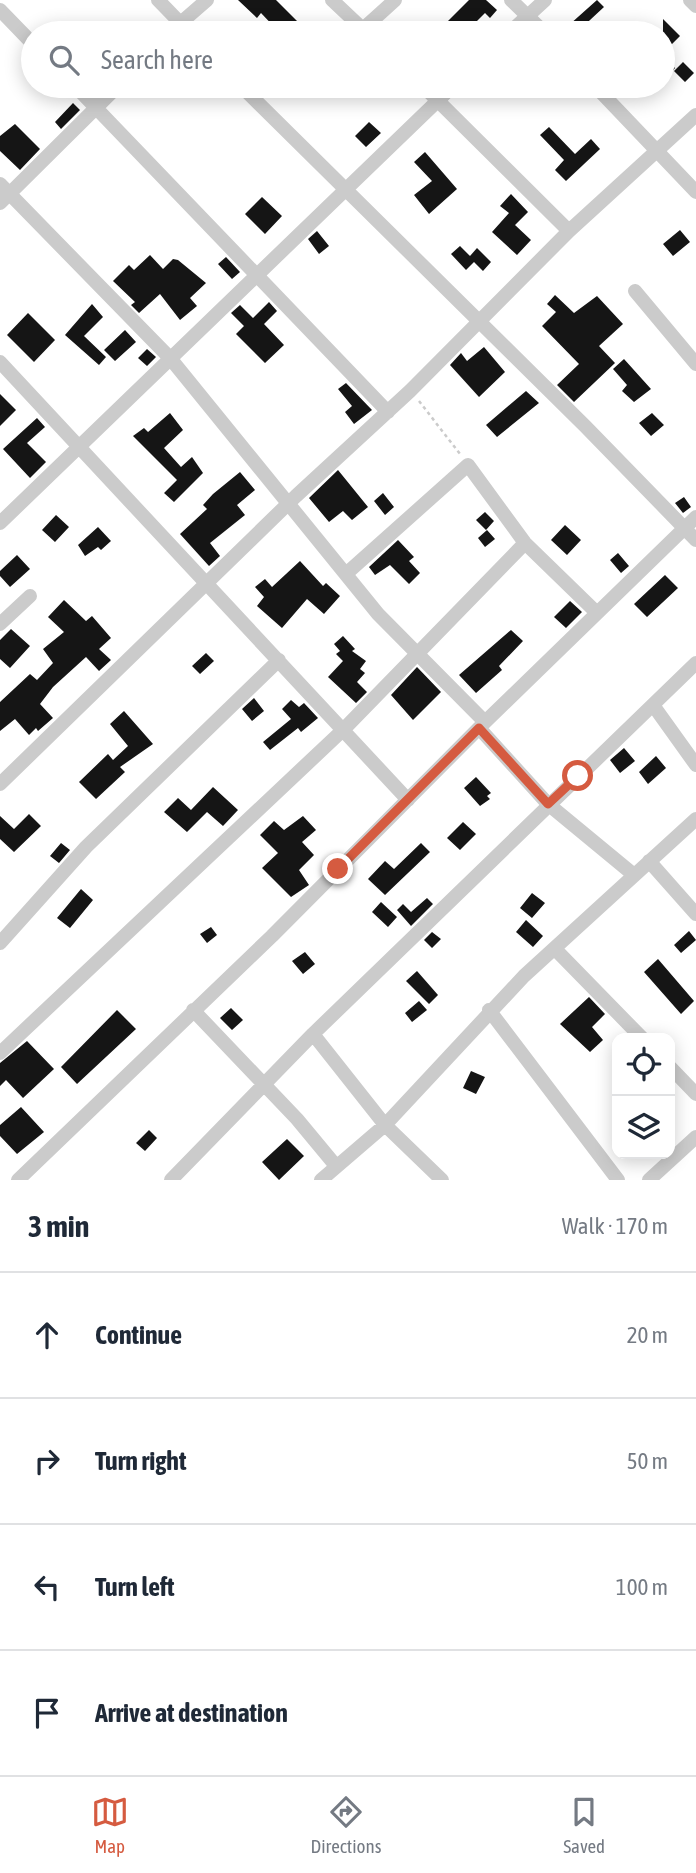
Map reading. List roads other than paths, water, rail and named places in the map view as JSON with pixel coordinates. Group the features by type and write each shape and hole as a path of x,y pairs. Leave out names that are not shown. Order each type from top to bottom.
{"street":[{"path":"159,0 173,21"},
{"path":"187,21 207,0"},
{"path":"332,0 354,21"},
{"path":"375,21 395,0"},
{"path":"511,0 534,21"},
{"path":"522,21 545,0"},
{"path":"690,0 696,6"},
{"path":"0,10 21,32"},
{"path":"87,98 388,412"},
{"path":"105,98 3,194 170,358 416,655 482,725 548,804 634,875"},
{"path":"253,98 696,540"},
{"path":"606,98 696,192"},
{"path":"0,523 345,187 394,146 438,100 569,231"},
{"path":"0,784 208,584 288,503 411,391 569,231 696,115"},
{"path":"635,291 696,364"},
{"path":"0,362 408,800"},
{"path":"347,573 468,465 525,543 596,612"},
{"path":"18,1180 272,936 596,612 696,517"},
{"path":"0,1054 344,729 525,543"},
{"path":"0,624 30,596"},
{"path":"0,943 86,847 279,660"},
{"path":"171,1180 313,1034 696,663"},
{"path":"653,705 696,765"},
{"path":"321,1180 385,1125 489,1010 696,818"},
{"path":"649,861 696,914"},
{"path":"556,950 637,1033"},
{"path":"193,1010 265,1085 336,1166"},
{"path":"489,1010 618,1180"},
{"path":"313,1034 385,1125 442,1180"},
{"path":"675,1072 696,1094"},
{"path":"649,1180 696,1137"}]}
